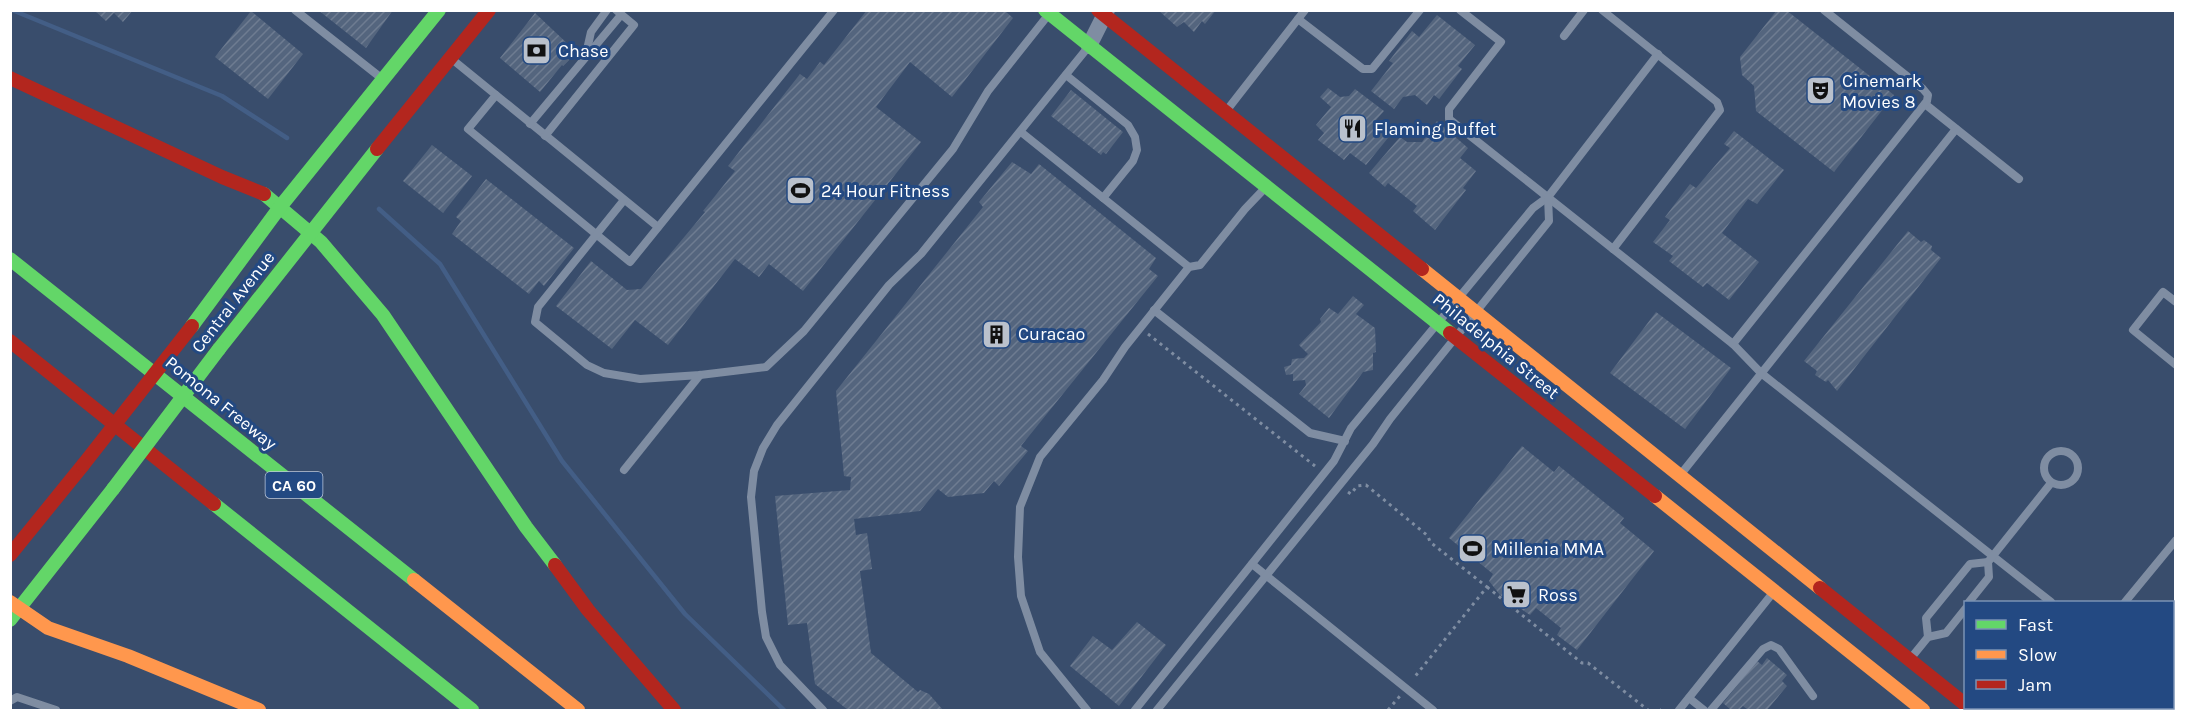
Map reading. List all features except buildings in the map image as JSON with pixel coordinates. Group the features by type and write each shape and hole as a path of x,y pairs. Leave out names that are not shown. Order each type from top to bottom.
{"main road":[{"name":"Central Avenue","path":"10,555 192,326 280,207 438,10"},
{"name":"Central Avenue","path":"10,620 15,606 113,489 310,232 489,10"},
{"name":"Philadelphia Street","path":"1048,12 1923,711"},
{"name":"Philadelphia Street","path":"1103,12 1457,300 1964,704"},
{"path":"451,58 447,42 458,26"},
{"path":"10,78 264,194 321,242 382,315 526,527 588,610 674,711"},
{"name":"Pomona Freeway","path":"10,259 578,711"},
{"path":"10,341 472,711"},
{"path":"1774,591 1780,586 1791,584 1826,594"},
{"path":"15,606 48,628 128,657 259,711"}],"street":[{"path":"1089,46 1103,12"}],"lane":[{"path":"295,10 384,80"},
{"path":"586,57 591,32 607,10"},
{"path":"496,95 468,129 630,261 834,10"},
{"path":"1225,112 1305,10"},
{"path":"1298,19 1363,69 1372,69 1420,10"},
{"path":"1460,10 1501,42 1449,110 1449,119 1733,344 1761,373 1990,559 2048,601"},
{"path":"1564,36 1584,10"},
{"path":"1602,10 1717,102 1720,110 1613,249"},
{"path":"1733,344 1925,104 1928,95 1923,88 1824,10"},
{"path":"624,200 538,307 535,322 587,365 604,373 640,379 700,375 766,366 804,331 953,149 988,91 1048,12"},
{"path":"530,124 586,57 618,13 634,25 545,136"},
{"path":"823,711 780,665 766,637 751,496 754,471 763,448 777,425 890,285 921,254 1089,46"},
{"path":"1135,711 1334,461 1351,428 1533,208 1548,197 1658,54"},
{"path":"451,58 658,227"},
{"path":"1066,75 1128,125 1135,137 1137,150 1133,161 1104,198"},
{"path":"1925,104 2019,179"},
{"path":"1678,476 1956,129"},
{"path":"1021,132 1189,267"},
{"path":"1087,711 1040,652 1021,596 1018,557 1020,507 1040,456 1103,380 1125,347 1189,267 1200,265 1245,209 1267,186"},
{"path":"1157,711 1550,220 1548,197"},
{"path":"2175,302 2163,292 2133,330 2175,365"},
{"path":"1154,310 1310,433 1345,441"},
{"path":"624,470 700,375"},
{"path":"2062,451 2073,455 2079,466 2076,478 2067,485 2051,483 2044,474 2047,458 2051,454 2062,451"},
{"path":"1971,601 1989,577 1990,559 2051,483"},
{"path":"2127,601 2175,540"},
{"path":"1928,637 1926,618 1970,564 1990,559"},
{"path":"1251,564 1433,711"},
{"path":"1679,711 1774,591"},
{"path":"1909,660 1928,637 1946,633 1964,609"},
{"path":"1711,711 1763,649 1771,645 1779,649 1814,696"},
{"path":"10,701 17,697 56,711"},
{"path":"1689,698 1704,711"}],"path":[{"path":"1487,587 1582,663 1588,663 1648,711"}],"waterway":[{"path":"12,10 222,96 287,138"},
{"path":"379,209 440,264 562,461 685,614 784,710"}],"traffic: fast":[{"path":"192,326 280,207 439,10"},
{"path":"1045,10 1450,333"},
{"path":"219,349 377,149"},
{"path":"264,194 321,242 383,315 526,527 555,565"},
{"path":"10,259 414,580"},
{"path":"113,489 219,349"},
{"path":"10,620 113,489"},
{"path":"214,504 472,710"}],"traffic: slow":[{"path":"1422,269 1820,588"},
{"path":"1655,496 1923,710"},
{"path":"414,580 578,710"},
{"path":"10,602 48,628 128,656 259,710"}],"traffic: jam":[{"path":"377,149 489,10"},
{"path":"1098,10 1422,269"},
{"path":"10,78 222,177 264,194"},
{"path":"83,465 192,326"},
{"path":"1450,333 1655,496"},
{"path":"10,341 214,504"},
{"path":"10,555 83,465"},
{"path":"555,565 588,610 674,710"},
{"path":"1820,588 1964,703"}],"place":[{"name":"Chase","path":"537,51"},
{"name":"Cinemark Movies 8","path":"1821,91"},
{"name":"Flaming Buffet","path":"1353,129"},
{"name":"24 Hour Fitness","path":"800,191"},
{"name":"Curacao","path":"997,334"},
{"name":"Millenia MMA","path":"1472,549"},
{"name":"Ross","path":"1517,595"}]}
